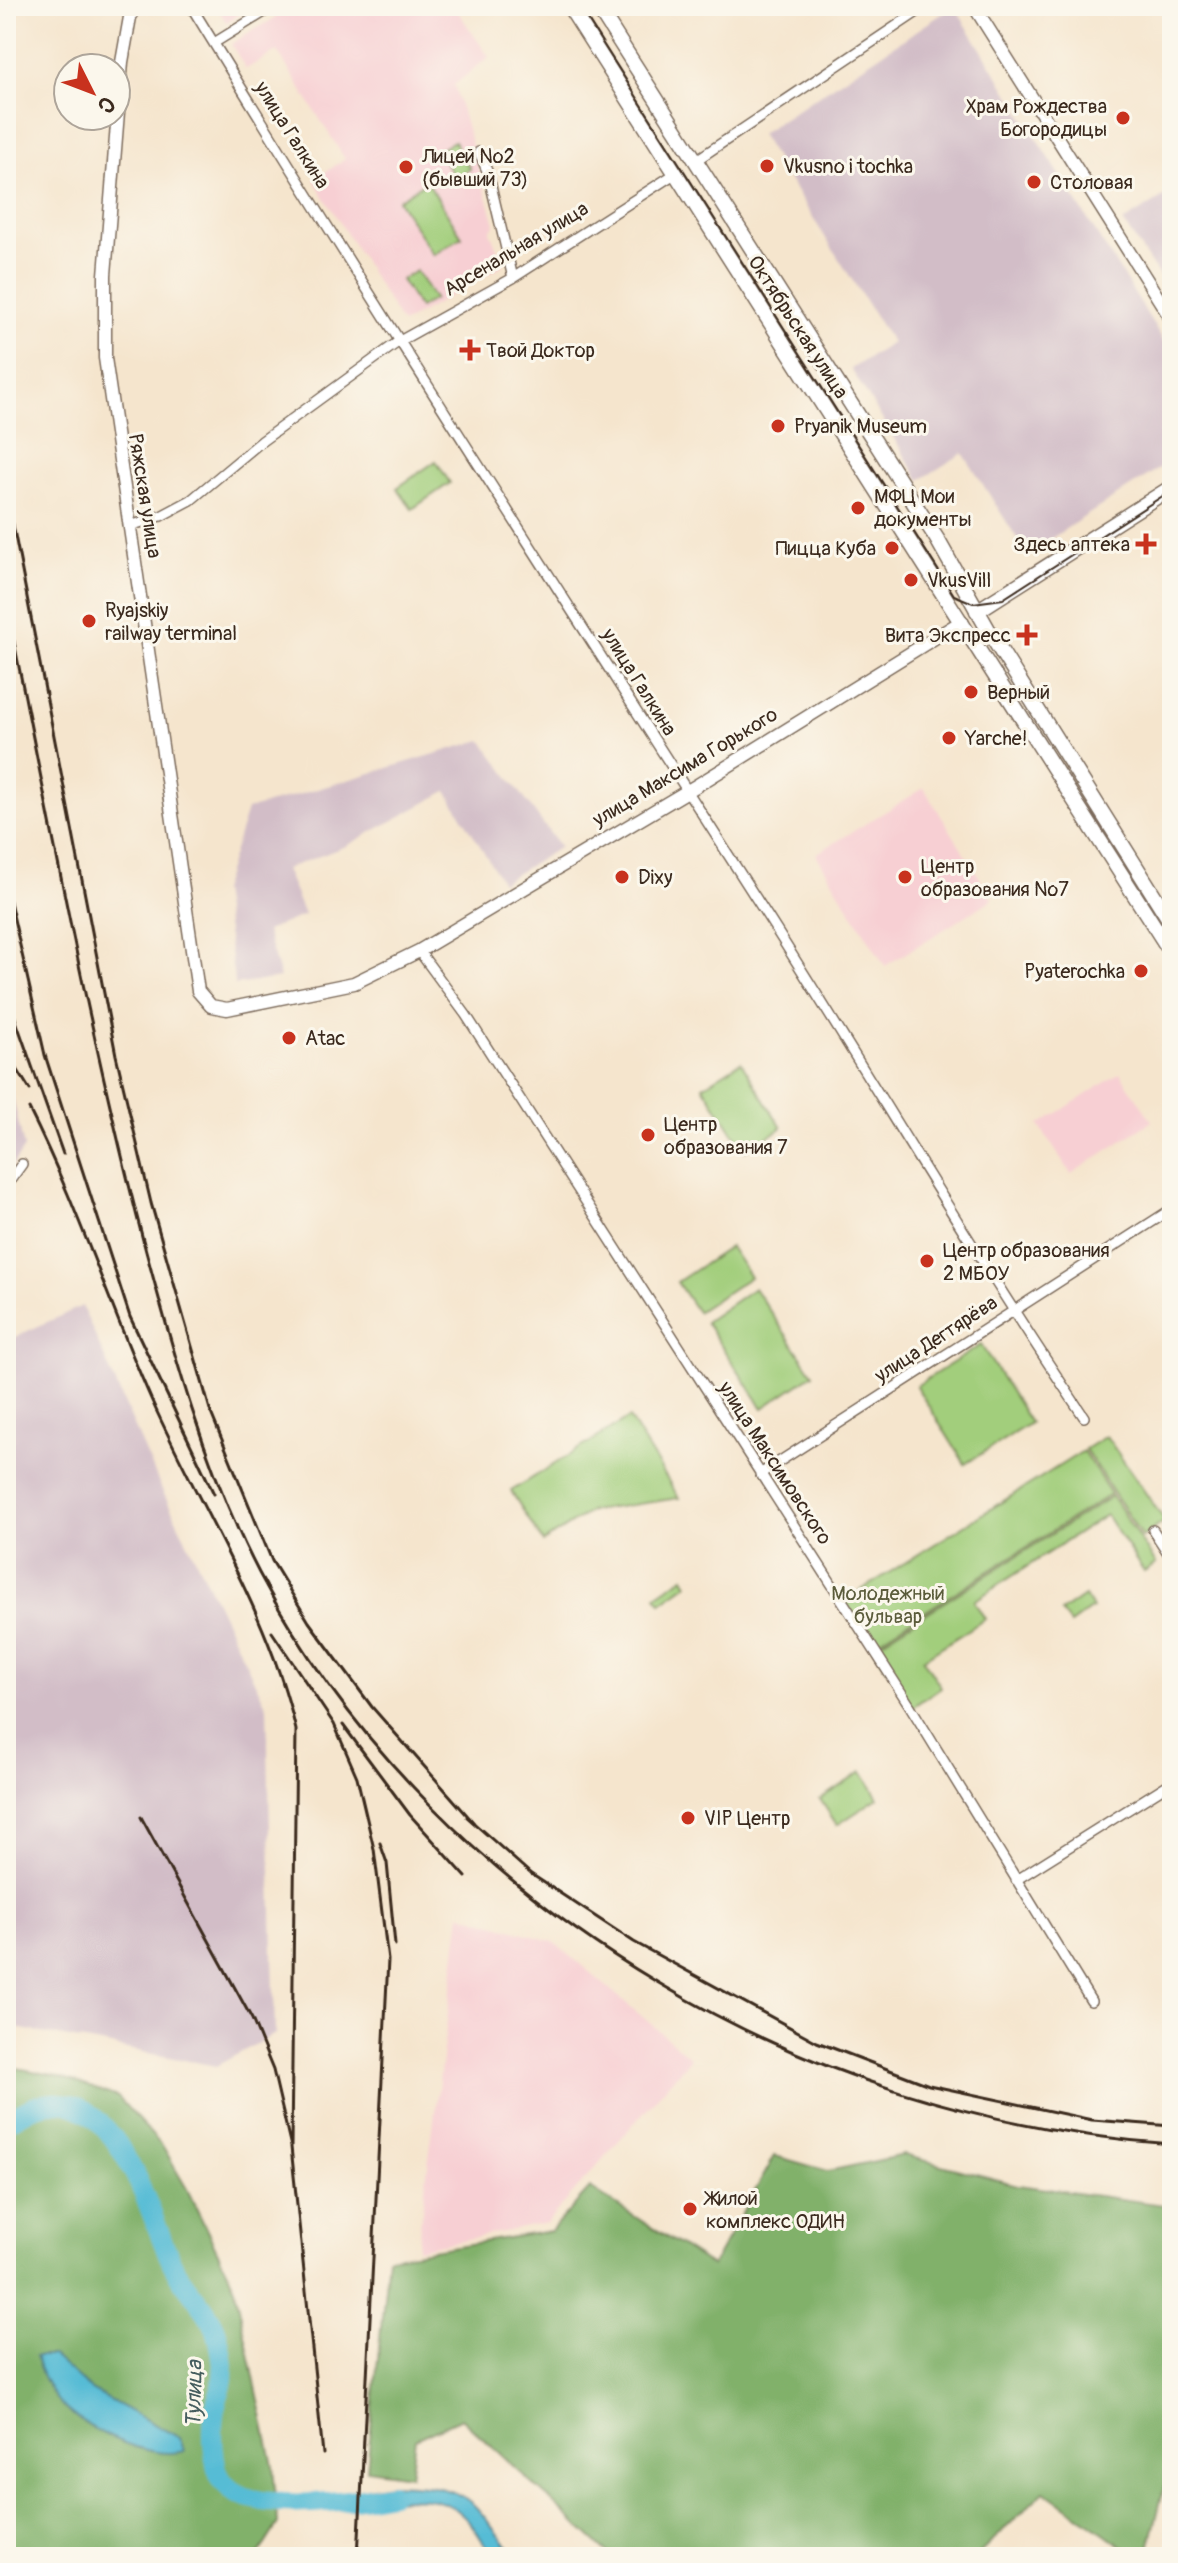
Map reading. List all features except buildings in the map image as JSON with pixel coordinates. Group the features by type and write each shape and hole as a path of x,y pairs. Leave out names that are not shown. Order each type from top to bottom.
{"main road":[{"name":"Октябрьская улица","path":"569,6 1172,954"},
{"name":"Октябрьская улица","path":"597,6 937,539 977,611 1172,924"},
{"name":"Арсенальная улица","path":"676,173 695,161"},
{"name":"улица Максима Горького","path":"962,621 1172,487"}],"street":[{"name":"Ряжская улица","path":"132,6 122,62 103,329 111,420 130,526 198,991"},
{"name":"улица Галкина","path":"191,6 398,342 890,1110 1013,1311 1084,1417"},
{"path":"214,43 274,6"},
{"name":"Арсенальная улица","path":"695,161 926,6"},
{"path":"974,6 1172,320"},
{"path":"479,152 488,173 513,278"},
{"name":"Арсенальная улица","path":"130,526 161,516 191,500 285,423 398,342 513,278 676,173"},
{"name":"улица Максима Горького","path":"198,991 211,1006 227,1009 354,983 419,951 962,621"},
{"name":"улица Максимовского","path":"419,951 466,1015 760,1474 1091,2001"},
{"path":"6,1186 22,1164"},
{"name":"улица Дегтярёва","path":"760,1474 1172,1209"},
{"path":"1153,1530 1172,1559"},
{"path":"1016,1880 1172,1782"}],"shaded area":[{"path":"217,6 254,6 226,22"},
{"name":"Лицей №2 (бывший 73)","path":"295,6 454,6 489,57 454,85 495,224 490,231 503,265 402,324 314,180 345,159 277,51 246,69 231,44"},
{"path":"954,6 1172,354 1172,460 1027,554 963,453 920,480 851,369 892,343 760,134"},
{"path":"1172,192 1172,295 1123,222"},
{"path":"482,740 560,847 502,882 447,791 346,846 285,869 304,915 266,931 280,978 235,985 221,891 247,810"},
{"name":"Центр образования №7","path":"924,788 993,899 885,966 816,854"},
{"path":"6,1066 24,1148 6,1175"},
{"path":"1120,1073 1152,1121 1071,1174 1039,1125"},
{"path":"82,1306 162,1490 267,1707 275,2034 216,2066 6,2026 6,1341"},
{"path":"461,1914 554,1942 691,2058 547,2223 417,2249"}],"green space":[{"path":"454,141 470,169 455,178 438,151"},
{"path":"427,181 462,237 433,255 398,200"},
{"path":"416,271 434,299 419,308 401,280"},
{"path":"436,461 450,483 412,509 397,488"},
{"path":"741,1062 782,1128 745,1151 703,1086"},
{"path":"730,1247 750,1277 697,1312 677,1282"},
{"path":"754,1288 813,1374 763,1408 705,1322"},
{"path":"981,1345 1030,1423 965,1464 916,1386"},
{"path":"629,1418 679,1498 591,1511 543,1542 511,1491"},
{"path":"1106,1436 1165,1521 1142,1537 1085,1449"},
{"name":"Молодежный бульвар","path":"1083,1451 1111,1494 872,1645 844,1601"},
{"path":"1112,1496 1156,1564 1144,1572 1106,1515 974,1601 985,1619 923,1659 941,1687 912,1707 873,1647"},
{"path":"684,1577 688,1584 661,1603 656,1596"},
{"path":"1084,1596 1092,1608 1070,1624 1061,1612"},
{"path":"862,1772 878,1798 837,1825 820,1799"},
{"path":"6,2066 59,2076 118,2097 162,2146 187,2189 235,2288 273,2466 278,2524 257,2557 6,2557"},
{"path":"904,2155 1018,2185 1172,2206 1172,2454 1147,2557 1138,2557 1044,2491 976,2557 612,2557 461,2418 415,2439 410,2475 367,2469 388,2257 551,2231 590,2188 712,2266 775,2156 828,2171"}],"water":[{"path":"35,2356 53,2356 91,2390 180,2438 184,2451 170,2453 135,2447 81,2421 53,2395"},
{"path":"389,2484 445,2489 465,2498 521,2557 494,2557 468,2520 446,2504 421,2498 366,2504 367,2488"}],"waterway":[{"name":"Тулица","path":"6,2122 39,2105 66,2104 89,2114 109,2133 126,2157 172,2263 207,2313 217,2335 223,2378 213,2421 213,2438 216,2466 222,2480 235,2492 276,2503 328,2502 391,2493"}],"tram line":[{"path":"579,6 954,595 973,603 1003,599 1172,490"}],"railway":[{"path":"6,489 116,1055 151,1203 211,1413 272,1561 309,1622 372,1707 474,1823"},
{"path":"6,602 104,1081 143,1240 179,1367 222,1493 259,1573 295,1635 336,1695 381,1751 482,1854 538,1901 596,1943 716,2015 841,2071 970,2112 1104,2137 1172,2144"},
{"path":"6,884 45,1055 130,1317 214,1494"},
{"path":"6,971 15,1018 63,1154"},
{"path":"6,1051 30,1090"},
{"path":"29,1109 62,1181 152,1401 251,1603 284,1687 296,1730 291,2147"},
{"path":"272,1632 334,1724 357,1777 374,1849 388,1960 358,2557"},
{"path":"343,1725 410,1815 466,1877"},
{"path":"141,1817 252,2019 273,2070 291,2147 323,2454"},
{"path":"467,1817 531,1874 634,1942 817,2042 929,2085 1092,2120 1172,2126"},
{"path":"380,1843 387,1863 395,1945"}],"place":[{"name":"Храм Рождества Богородицы","path":"1123,118"},
{"name":"Vkusno i tochka","path":"767,166"},
{"name":"Лицей №2 (бывший 73)","path":"406,167"},
{"name":"Столовая","path":"1034,182"},
{"name":"Твой Доктор","path":"470,350"},
{"name":"Pryanik Museum","path":"778,426"},
{"name":"МФЦ Мои документы","path":"858,508"},
{"name":"Здесь аптека","path":"1146,544"},
{"name":"Пицца Куба","path":"892,548"},
{"name":"VkusVill","path":"911,580"},
{"name":"Ryajskiy railway terminal","path":"89,621"},
{"name":"Вита Экспресс","path":"1027,635"},
{"name":"Верный","path":"971,692"},
{"name":"Yarche!","path":"949,738"},
{"name":"Dixy","path":"622,877"},
{"name":"Центр образования №7","path":"905,877"},
{"name":"Pyaterochka","path":"1141,971"},
{"name":"Atac","path":"289,1038"},
{"name":"Центр образования 7","path":"648,1135"},
{"name":"Центр образования 2 МБОУ","path":"927,1261"},
{"name":"VIP Центр","path":"688,1818"},
{"name":"Жилой комплекс ОДИН","path":"690,2209"}]}
